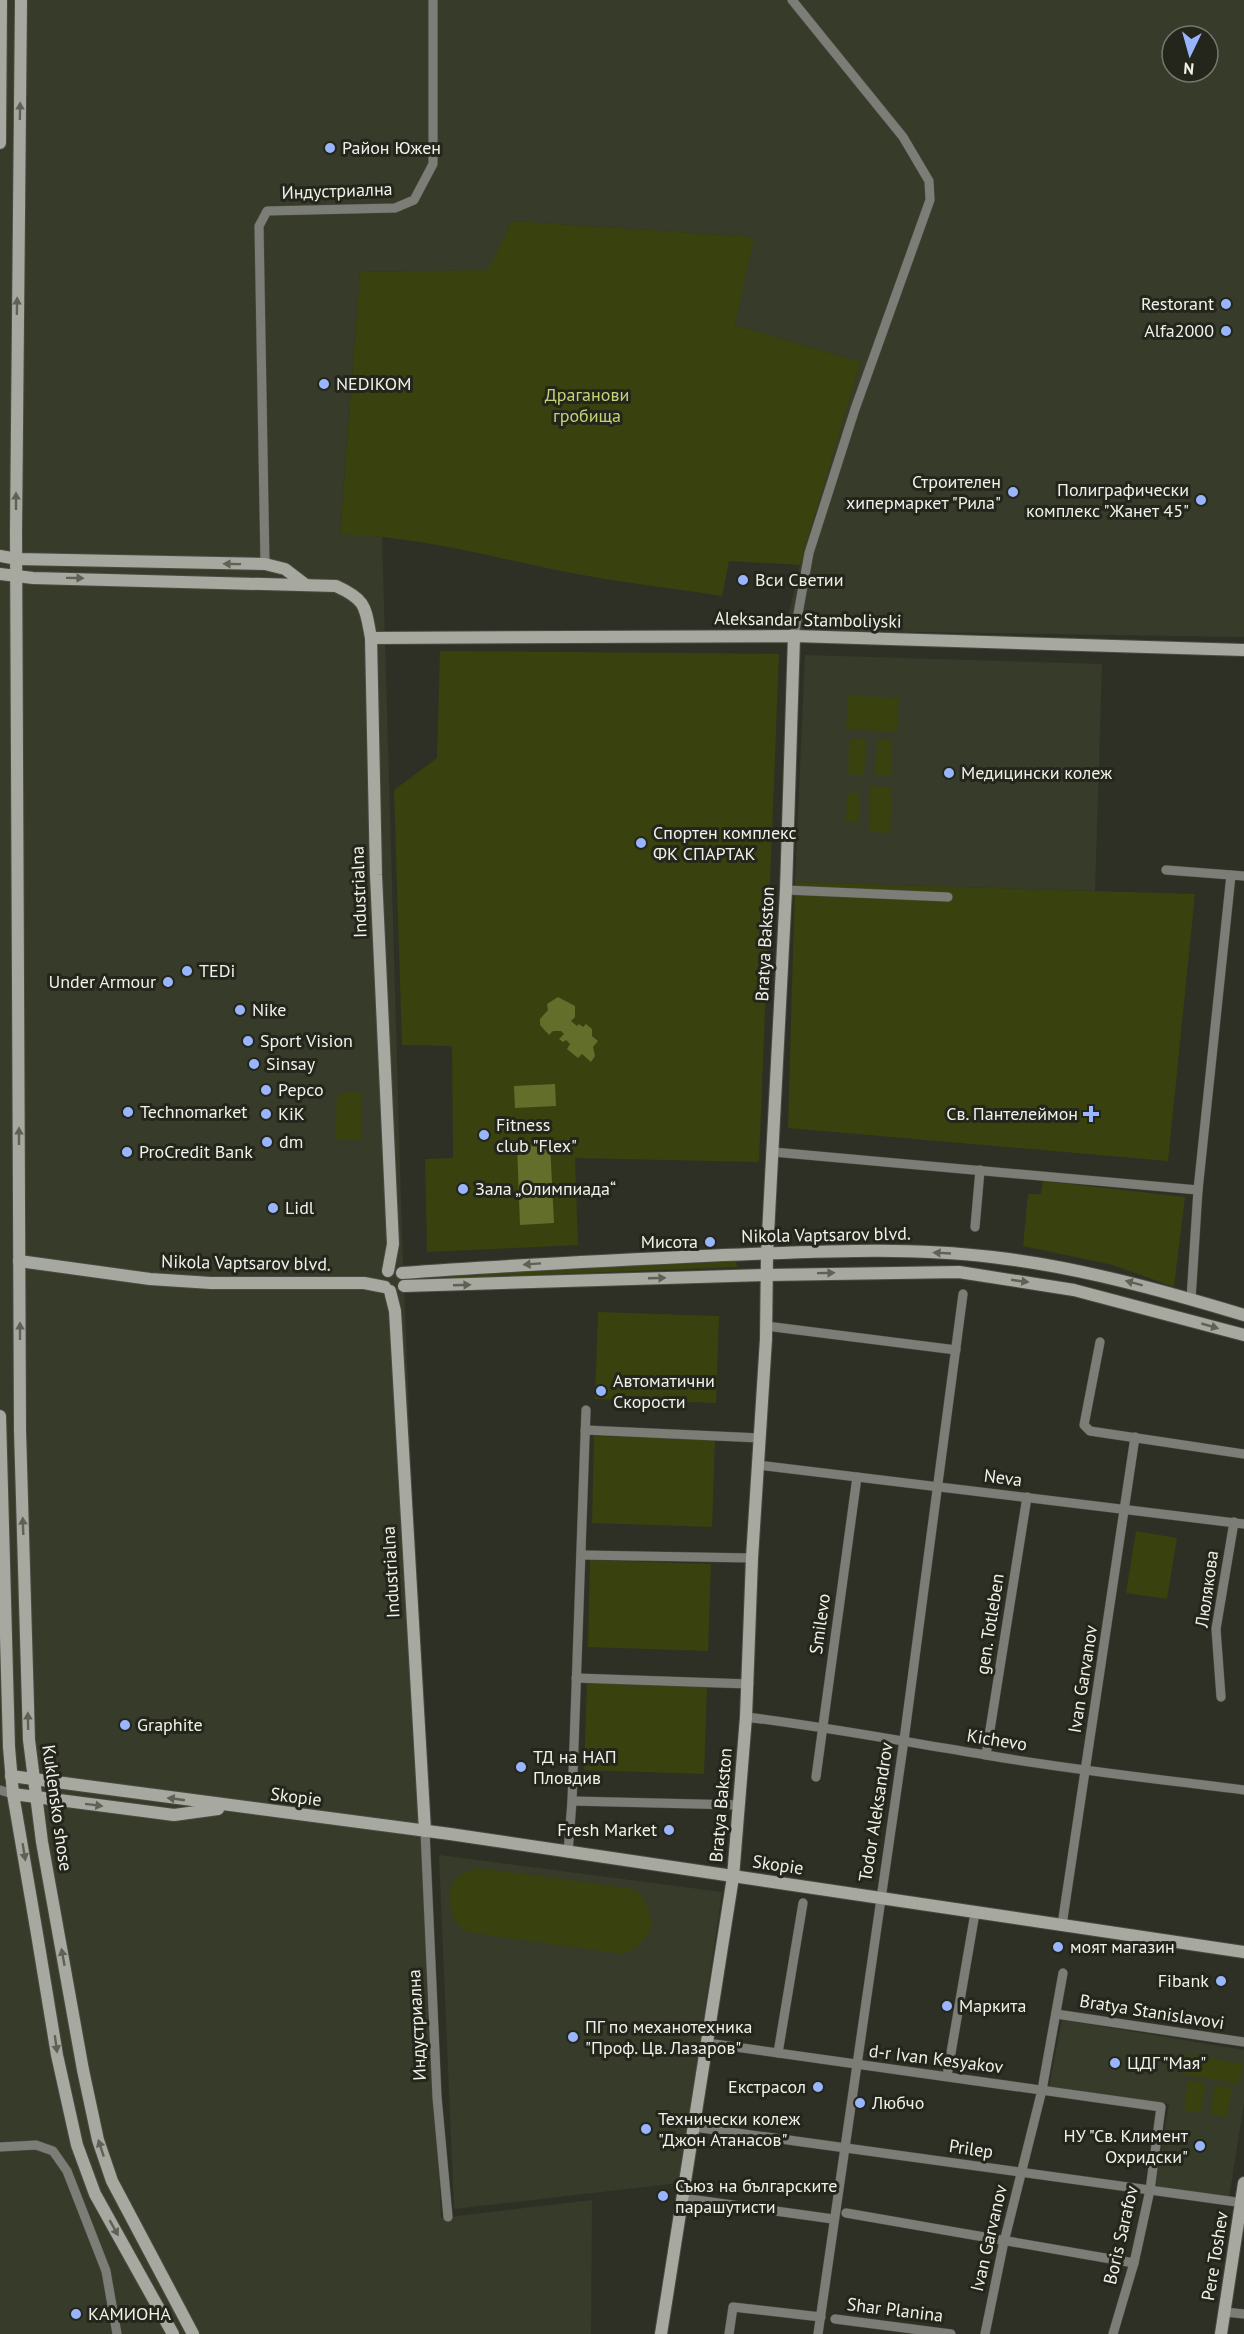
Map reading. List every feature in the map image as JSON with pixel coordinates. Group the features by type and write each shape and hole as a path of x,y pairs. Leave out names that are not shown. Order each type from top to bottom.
{"street":[{"path":"0,143 2,0"},
{"name":"Kuklensko shose","path":"21,0 16,355 19,1261 20,1430 29,1740 36,1798 83,2070 98,2140 112,2181 187,2332"},
{"name":"Индустриална","path":"265,564 259,226 267,211 395,208 414,200 433,164 433,0"},
{"path":"792,0 903,137 929,181 930,200 855,409 809,553 794,636"},
{"path":"0,556 17,559 265,564 285,569 306,585"},
{"name":"Industrialna","path":"0,574 17,577 336,586 354,594 365,607 371,638 376,875 395,1311 425,1832"},
{"name":"Aleksandar Stamboliyski","path":"371,638 794,636 1244,650"},
{"name":"Bratya Bakston","path":"661,2334 733,1877 749,1684 752,1557 766,1326 767,1254 786,890 794,636"},
{"path":"1166,870 1244,876"},
{"path":"1191,1299 1198,1190 1231,875"},
{"path":"786,890 948,897"},
{"path":"773,1152 1198,1190"},
{"path":"975,1227 980,1170"},
{"name":"Nikola Vaptsarov blvd.","path":"19,1261 150,1279 211,1283 364,1283 591,1260 842,1251 912,1251 992,1257 1089,1273 1244,1315"},
{"name":"Nikola Vaptsarov blvd.","path":"394,1281 959,1272 1084,1292 1244,1335"},
{"name":"Todor Aleksandrov","path":"818,2334 879,1898 904,1740 963,1294"},
{"path":"766,1326 956,1350"},
{"path":"1100,1342 1084,1425 1090,1431 1244,1454"},
{"path":"568,1852 572,1801 586,1410"},
{"path":"0,1416 8,1732 6,1775 14,1794 57,2055 77,2145 95,2194 173,2334"},
{"path":"585,1430 760,1438"},
{"name":"Ivan Garvanov","path":"1062,1925 1135,1437"},
{"name":"Neva","path":"758,1465 1239,1523"},
{"name":"Smilevo","path":"816,1777 857,1477"},
{"name":"gen. Totleben","path":"986,1755 1027,1497"},
{"name":"Люлякова","path":"1221,1697 1216,1629 1239,1523"},
{"path":"581,1555 752,1557"},
{"path":"576,1678 749,1684"},
{"name":"Kichevo","path":"746,1717 822,1727 1086,1770 1244,1790"},
{"name":"Skopie","path":"6,1775 568,1852 1244,1952"},
{"name":"Skopie","path":"0,1790 36,1798 174,1815 234,1807"},
{"path":"572,1801 739,1805"},
{"name":"Индустриална","path":"425,1832 437,2097 448,2217"},
{"path":"778,2053 803,1903"},
{"path":"947,2076 975,1913"},
{"name":"Ivan Garvanov","path":"985,2334 1020,2173 1042,2090 1063,1973"},
{"name":"Bratya Stanislavovi","path":"1056,2014 1244,2042"},
{"name":"d-r Ivan Kesyakov","path":"707,2043 1161,2107"},
{"name":"Boris Sarafov","path":"1113,2334 1134,2263 1150,2190 1161,2107"},
{"name":"Prilep","path":"694,2127 1243,2203"},
{"path":"0,2147 36,2145 53,2151 67,2170 106,2271 117,2334"},
{"name":"Pere Toshev","path":"1221,2334 1243,2203 1244,2183"},
{"path":"682,2198 833,2219"},
{"path":"846,2213 1134,2263"},
{"name":"Shar Planina","path":"729,2334 733,2307 821,2317"},
{"path":"1225,2312 1244,2314"},
{"name":"Shar Planina","path":"835,2319 951,2334"}],"shaded area":[{"path":"0,0 1244,0 1244,637 785,630 800,565 861,362 735,325 753,237 512,221 489,270 360,272 340,533 382,535 402,1236 441,2218 592,2200 591,2334 0,2334"},
{"name":"Медицински колеж","path":"805,655 1102,664 1095,891 795,882"},
{"path":"558,997 575,1006 575,1017 571,1021 577,1026 579,1024 583,1027 586,1024 592,1029 592,1036 598,1041 593,1047 595,1056 591,1062 582,1054 578,1058 567,1049 570,1044 566,1040 563,1042 559,1039 564,1034 561,1031 553,1031 549,1035 540,1025 540,1019 548,1010 547,1004"},
{"path":"555,1084 556,1106 515,1108 514,1086"},
{"path":"550,1143 554,1223 520,1225 517,1145"},
{"name":"ПГ по механотехника \"Проф. Цв. Лазаров\"","path":"439,1855 722,1892 679,2183 454,2209"},
{"path":"1062,2020 1244,2050 1244,2103 1229,2198 1155,2188 1169,2104 1049,2087"}],"green space":[{"name":"Драганови гробища","path":"512,221 754,237 735,325 861,362 800,565 729,561 722,596 572,573 420,542 340,534 360,272 488,270"},
{"path":"440,651 779,654 759,1162 575,1158 578,1245 427,1252 425,1159 453,1158 452,1046 402,1045 394,790 437,758"},
{"path":"848,695 899,698 897,732 846,729"},
{"path":"849,739 866,739 864,775 848,774"},
{"path":"877,740 892,740 891,776 875,775"},
{"path":"870,786 892,787 890,833 869,832"},
{"path":"847,794 860,794 859,821 846,821"},
{"path":"795,882 1195,894 1168,1161 788,1128"},
{"path":"361,1091 361,1139 335,1140 337,1094"},
{"path":"1043,1181 1185,1197 1174,1287 1113,1265 1023,1246 1028,1194 1041,1194"},
{"path":"736,1260 737,1267 435,1279 436,1272"},
{"path":"598,1312 719,1316 716,1403 595,1399"},
{"path":"594,1436 715,1439 712,1527 592,1523"},
{"path":"1136,1531 1177,1538 1167,1599 1126,1593"},
{"path":"590,1560 711,1564 708,1651 588,1647"},
{"path":"587,1683 707,1687 704,1774 584,1770"},
{"path":"477,1868 635,1889 648,1908 651,1926 643,1942 623,1954 473,1933 461,1927 453,1916 450,1893 455,1880 462,1874"},
{"path":"1185,2054 1243,2064 1239,2084 1181,2074"},
{"path":"1188,2081 1205,2083 1201,2112 1184,2110"},
{"path":"1215,2085 1232,2087 1227,2117 1210,2114"}],"place":[{"name":"Район Южен","path":"330,148"},
{"name":"Restorant","path":"1226,304"},
{"name":"Alfa2000","path":"1226,331"},
{"name":"NEDIKOM","path":"324,384"},
{"name":"Строителен хипермаркет \"Рила\"","path":"1013,492"},
{"name":"Полиграфически комплекс \"Жанет 45\"","path":"1201,500"},
{"name":"Вси Светии","path":"743,580"},
{"name":"Медицински колеж","path":"949,773"},
{"name":"Спортен комплекс ФК СПАРТАК","path":"641,843"},
{"name":"TEDi","path":"187,971"},
{"name":"Under Armour","path":"168,982"},
{"name":"Nike","path":"240,1010"},
{"name":"Sport Vision","path":"248,1041"},
{"name":"Sinsay","path":"254,1064"},
{"name":"Pepco","path":"266,1090"},
{"name":"Technomarket","path":"128,1112"},
{"name":"KiK","path":"266,1114"},
{"name":"Св. Пантелеймон","path":"1091,1114"},
{"name":"Fitness club \"Flex\"","path":"484,1135"},
{"name":"dm","path":"267,1142"},
{"name":"ProCredit Bank","path":"127,1152"},
{"name":"Зала „Олимпиада“","path":"463,1189"},
{"name":"Lidl","path":"273,1208"},
{"name":"Мисота","path":"710,1242"},
{"name":"Автоматични Скорости","path":"601,1391"},
{"name":"Graphite","path":"125,1725"},
{"name":"ТД на НАП Пловдив","path":"521,1767"},
{"name":"Fresh Market","path":"669,1830"},
{"name":"моят магазин","path":"1058,1947"},
{"name":"Fibank","path":"1221,1981"},
{"name":"Маркита","path":"947,2006"},
{"name":"ПГ по механотехника \"Проф. Цв. Лазаров\"","path":"573,2037"},
{"name":"ЦДГ \"Мая\"","path":"1115,2063"},
{"name":"Екстрасол","path":"818,2087"},
{"name":"Любчо","path":"860,2103"},
{"name":"Технически колеж \"Джон Атанасов\"","path":"646,2129"},
{"name":"НУ \"Св. Климент Охридски\"","path":"1200,2146"},
{"name":"Съюз на българските парашутисти","path":"663,2196"},
{"name":"КАМИОНА","path":"76,2314"}]}
